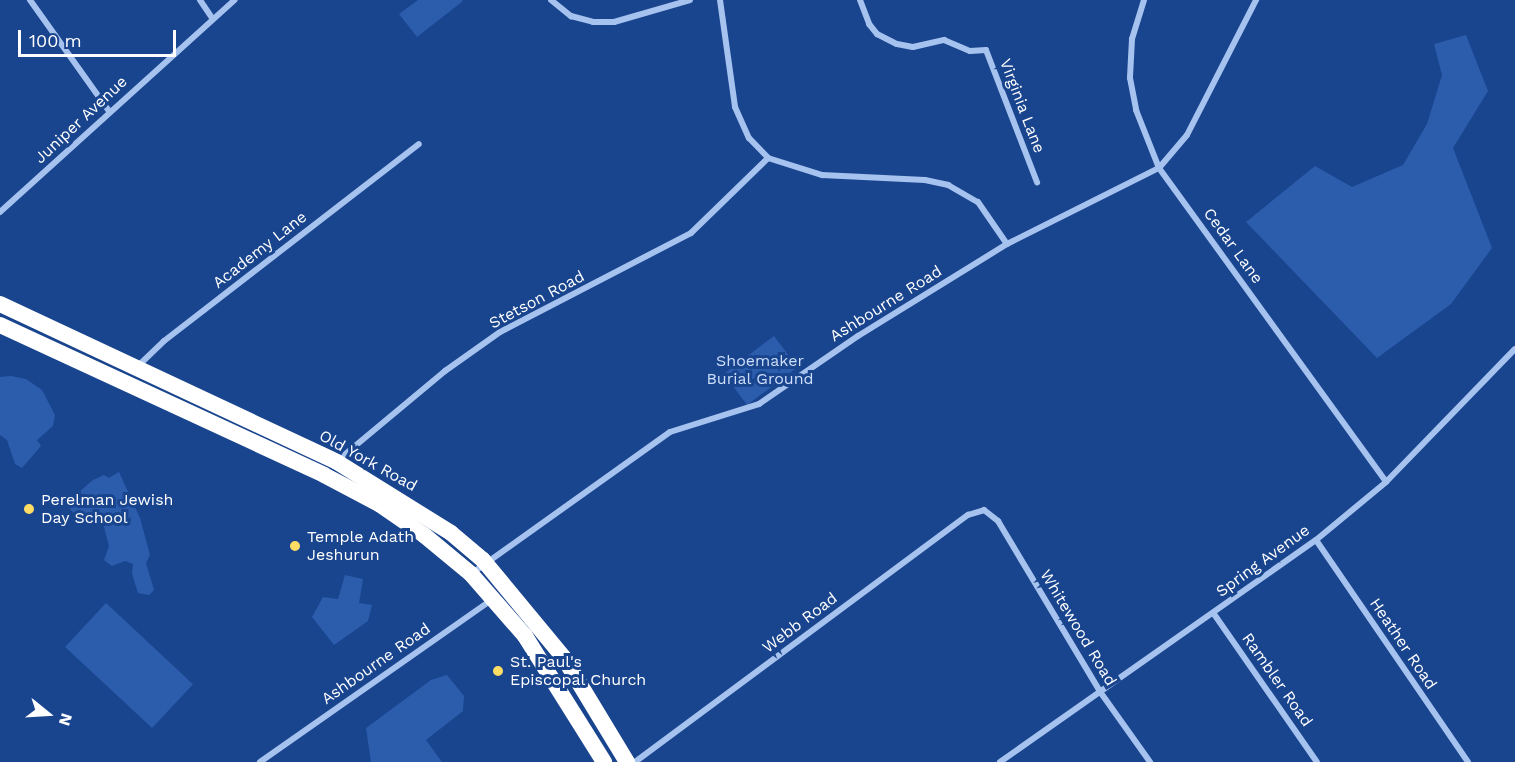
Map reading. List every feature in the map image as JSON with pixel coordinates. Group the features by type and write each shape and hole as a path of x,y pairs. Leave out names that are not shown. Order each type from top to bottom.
{"highway":[{"name":"Old York Road","path":"0,304 337,462 419,510 485,563 564,658 627,762"},
{"name":"Old York Road","path":"0,325 324,475 379,504 424,534 471,574 493,599 555,679 604,762"}],"street":[{"path":"30,0 109,111"},
{"path":"200,0 213,19"},
{"name":"Juniper Avenue","path":"0,212 109,111 236,0"},
{"path":"551,0 571,16 593,22 614,22 690,0"},
{"path":"720,0 735,107 749,138 768,158 822,175 925,180 955,188 978,202 1007,244"},
{"name":"Virginia Lane","path":"860,0 869,24 877,34 897,44 914,47 944,40 970,51 986,50 1036,182"},
{"name":"Cedar Lane","path":"1144,0 1132,39 1130,78 1136,110 1159,168 1386,482"},
{"name":"Ashbourne Road","path":"471,574 670,432 759,404 858,336 1007,244 1159,168 1187,135 1256,0"},
{"name":"Academy Lane","path":"121,382 164,341 419,144"},
{"name":"Stetson Road","path":"324,475 445,371 500,332 691,233 768,158"},
{"name":"Spring Avenue","path":"1000,762 1214,614 1316,540 1386,482 1515,349"},
{"name":"Whitewood Road","path":"984,510 998,520 1101,693 1150,762"},
{"name":"Webb Road","path":"635,762 968,515 984,510"},
{"name":"Heather Road","path":"1316,540 1468,762"},
{"name":"Ashbourne Road","path":"260,762 506,588"},
{"name":"Rambler Road","path":"1214,614 1317,762"}],"green space":[{"path":"418,0 463,1 417,37 399,14"},
{"path":"1466,35 1488,91 1453,148 1492,248 1451,304 1377,358 1246,222 1315,166 1352,187 1403,165 1427,124 1442,75 1434,44"},
{"name":"Shoemaker Burial Ground","path":"774,336 797,367 747,405 724,374"},
{"path":"11,376 26,379 42,390 55,415 53,426 37,440 41,446 22,468 15,464 7,440 0,435 0,377"},
{"path":"119,472 140,518 150,555 146,563 154,590 149,595 138,593 132,574 133,564 125,561 112,566 104,560 109,546 103,523 73,513 66,503 93,480 104,475 109,478"},
{"path":"345,575 363,579 359,603 372,605 368,621 334,645 312,617 323,597 338,599"},
{"path":"106,603 193,684 152,728 65,647"},
{"path":"447,675 464,696 463,711 426,740 442,762 371,762 366,728 431,680"}],"place":[{"name":"Perelman Jewish Day School","path":"29,509"},
{"name":"Temple Adath Jeshurun","path":"295,546"},
{"name":"St. Paul's Episcopal Church","path":"498,671"}]}
